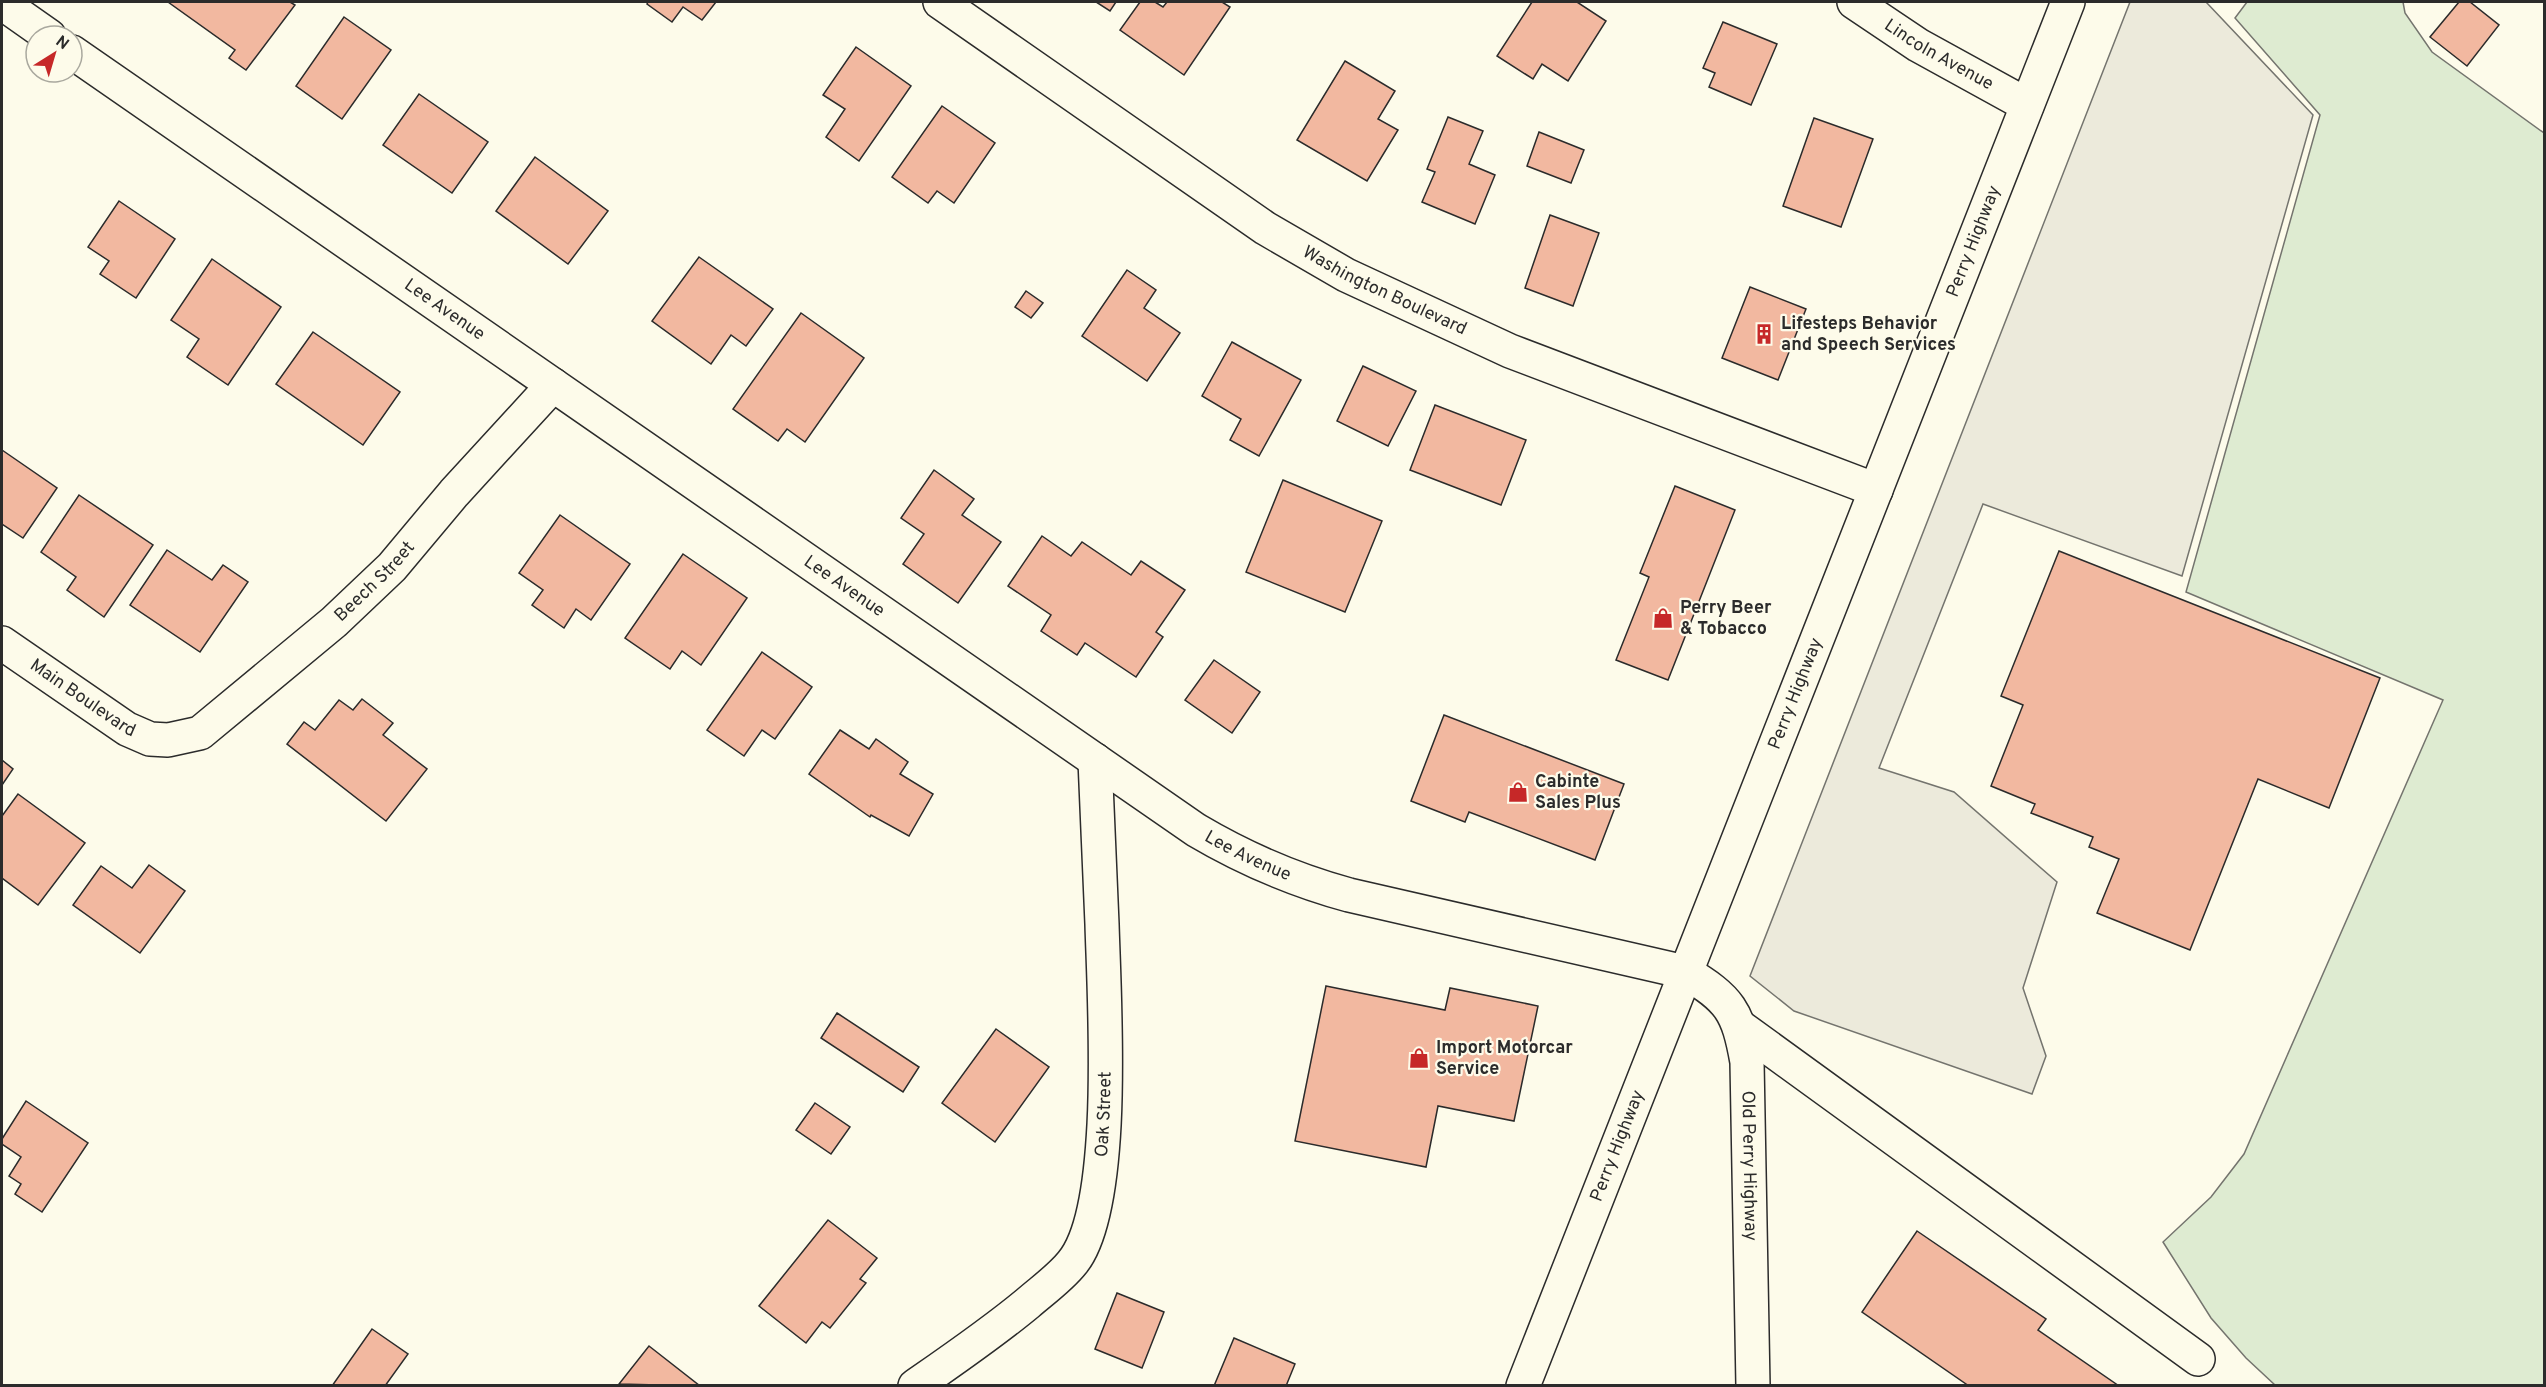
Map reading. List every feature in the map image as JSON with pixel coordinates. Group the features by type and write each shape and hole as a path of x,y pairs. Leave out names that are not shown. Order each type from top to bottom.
{"street":[{"name":"Washington Boulevard","path":"940,2 1265,228 1346,275 1510,351 1876,490"},
{"name":"Lincoln Avenue","path":"1854,2 1918,45 2027,105"},
{"name":"Perry Highway","path":"1522,1386 2068,2"},
{"path":"2,3 33,24"},
{"name":"Lee Avenue","path":"84,60 1196,830 1231,851 1306,883 1349,895 1685,972"},
{"name":"Beech Street","path":"168,740 200,733 334,622 392,567 454,493 553,385"},
{"name":"Main Boulevard","path":"2,643 127,729 150,739 168,740"},
{"name":"Oak Street","path":"915,1386 992,1333 1040,1292 1073,1262 1089,1229 1098,1194 1105,1023 1095,760"},
{"name":"Old Perry Highway","path":"1685,972 1720,995 1730,1006 1739,1026 1747,1062 1753,1386"},
{"path":"1739,1026 2198,1359"}],"green space":[{"path":"2247,2 2403,2 2405,13 2432,52 2544,133 2544,1385 2275,1385 2246,1358 2211,1318 2163,1242 2211,1197 2244,1154 2443,700 2186,592 2320,115 2235,18"}],"shaded area":[{"path":"2130,2 2206,2 2313,115 2182,576 1983,504 1879,768 1954,792 2057,882 2023,988 2046,1056 2032,1094 1794,1011 1750,976"}],"building":[{"path":"168,2 290,2 295,5 246,70 229,58 235,50"},
{"path":"648,2 716,2 702,20 683,7 672,22 647,4"},
{"path":"1096,2 1116,2 1110,11"},
{"path":"1140,2 1155,2 1163,7 1167,2 1222,2 1230,7 1184,75 1120,30"},
{"path":"1532,2 1577,2 1606,21 1568,81 1542,64 1533,79 1497,56"},
{"path":"2459,2 2470,2 2499,25 2467,66 2430,37"},
{"path":"344,17 391,50 342,119 296,86"},
{"path":"1723,22 1777,44 1751,105 1709,87 1715,73 1703,68"},
{"path":"856,47 911,86 859,161 826,137 845,109 823,95"},
{"path":"1345,61 1395,91 1378,119 1398,130 1367,181 1297,140"},
{"path":"419,94 488,142 452,193 383,145"},
{"path":"942,106 995,143 954,203 937,191 928,203 892,177"},
{"path":"1448,117 1483,131 1469,164 1495,175 1475,224 1422,202 1435,172 1427,169"},
{"path":"1814,118 1873,139 1841,227 1783,206"},
{"path":"1539,132 1584,150 1571,183 1527,166"},
{"path":"535,157 608,211 568,264 496,211"},
{"path":"119,201 175,239 136,298 100,274 109,261 88,247"},
{"path":"1550,215 1599,233 1573,306 1525,288"},
{"path":"699,257 773,309 746,346 731,335 711,364 652,321"},
{"path":"212,259 281,307 228,385 187,357 199,339 171,320"},
{"path":"1127,270 1156,290 1144,308 1180,333 1147,381 1082,336"},
{"name":"Lifesteps Behavior and Speech Services","path":"1750,287 1806,309 1778,380 1722,358"},
{"path":"1026,291 1043,303 1031,318 1015,307"},
{"path":"801,313 864,358 805,442 787,429 778,441 733,409"},
{"path":"313,332 400,392 363,445 276,384"},
{"path":"1232,342 1301,380 1259,456 1230,440 1241,419 1202,396"},
{"path":"1363,366 1416,391 1388,446 1337,421"},
{"path":"1435,405 1526,440 1501,505 1410,470"},
{"path":"2,450 57,488 23,538 2,524"},
{"path":"934,470 974,499 962,515 1001,542 958,603 903,564 924,534 901,518"},
{"path":"1283,480 1382,521 1345,612 1246,572"},
{"name":"Perry Beer & Tobacco","path":"1675,486 1735,510 1668,680 1616,660 1649,577 1640,573"},
{"path":"79,495 153,545 104,617 67,590 76,577 41,552"},
{"path":"560,515 630,564 591,620 576,609 564,628 532,605 543,590 519,573"},
{"path":"1042,536 1071,556 1082,542 1131,575 1141,561 1185,590 1156,632 1163,637 1136,677 1085,643 1077,655 1041,631 1051,615 1008,586"},
{"path":"167,550 212,580 223,565 248,582 200,652 130,605"},
{"path":"2059,551 2380,678 2329,808 2258,779 2190,950 2097,913 2119,859 2089,847 2093,837 2031,813 2035,804 1991,786 2023,705 2001,696"},
{"path":"683,554 747,598 701,665 682,651 670,669 625,638"},
{"path":"762,652 812,687 775,739 762,730 744,756 707,730"},
{"path":"1214,660 1260,692 1232,733 1185,700"},
{"path":"362,699 393,723 383,735 427,769 386,821 287,744 304,722 315,730 339,700 353,710"},
{"name":"Cabinte Sales Plus","path":"1444,715 1624,784 1595,860 1469,812 1465,822 1411,801"},
{"path":"840,730 869,749 876,739 908,762 900,774 933,794 909,836 871,815 870,817 809,774"},
{"path":"2,760 13,769 2,785"},
{"path":"18,794 85,843 38,905 2,878 2,816"},
{"path":"149,865 185,891 140,953 73,905 101,866 132,888"},
{"name":"Import Motorcar Service","path":"1326,986 1445,1010 1450,988 1538,1006 1514,1121 1438,1106 1426,1167 1295,1141"},
{"path":"837,1013 919,1067 903,1092 821,1038"},
{"path":"996,1029 1049,1067 995,1142 942,1103"},
{"path":"26,1101 88,1143 42,1212 15,1194 21,1184 9,1176 21,1157 2,1144 2,1139"},
{"path":"815,1103 850,1127 831,1154 796,1130"},
{"path":"828,1220 877,1258 860,1279 866,1283 830,1328 822,1322 806,1343 759,1306"},
{"path":"1917,1231 2046,1319 2038,1330 2119,1386 1969,1386 1862,1312"},
{"path":"1117,1293 1164,1312 1142,1368 1095,1349"},
{"path":"372,1329 408,1354 385,1386 332,1386"},
{"path":"1234,1338 1295,1364 1286,1386 1214,1386"},
{"path":"649,1346 700,1386 619,1384"}],"place":[{"name":"Lifesteps Behavior and Speech Services","path":"1764,334"},
{"name":"Perry Beer & Tobacco","path":"1663,618"},
{"name":"Cabinte Sales Plus","path":"1518,792"},
{"name":"Import Motorcar Service","path":"1419,1058"}]}
